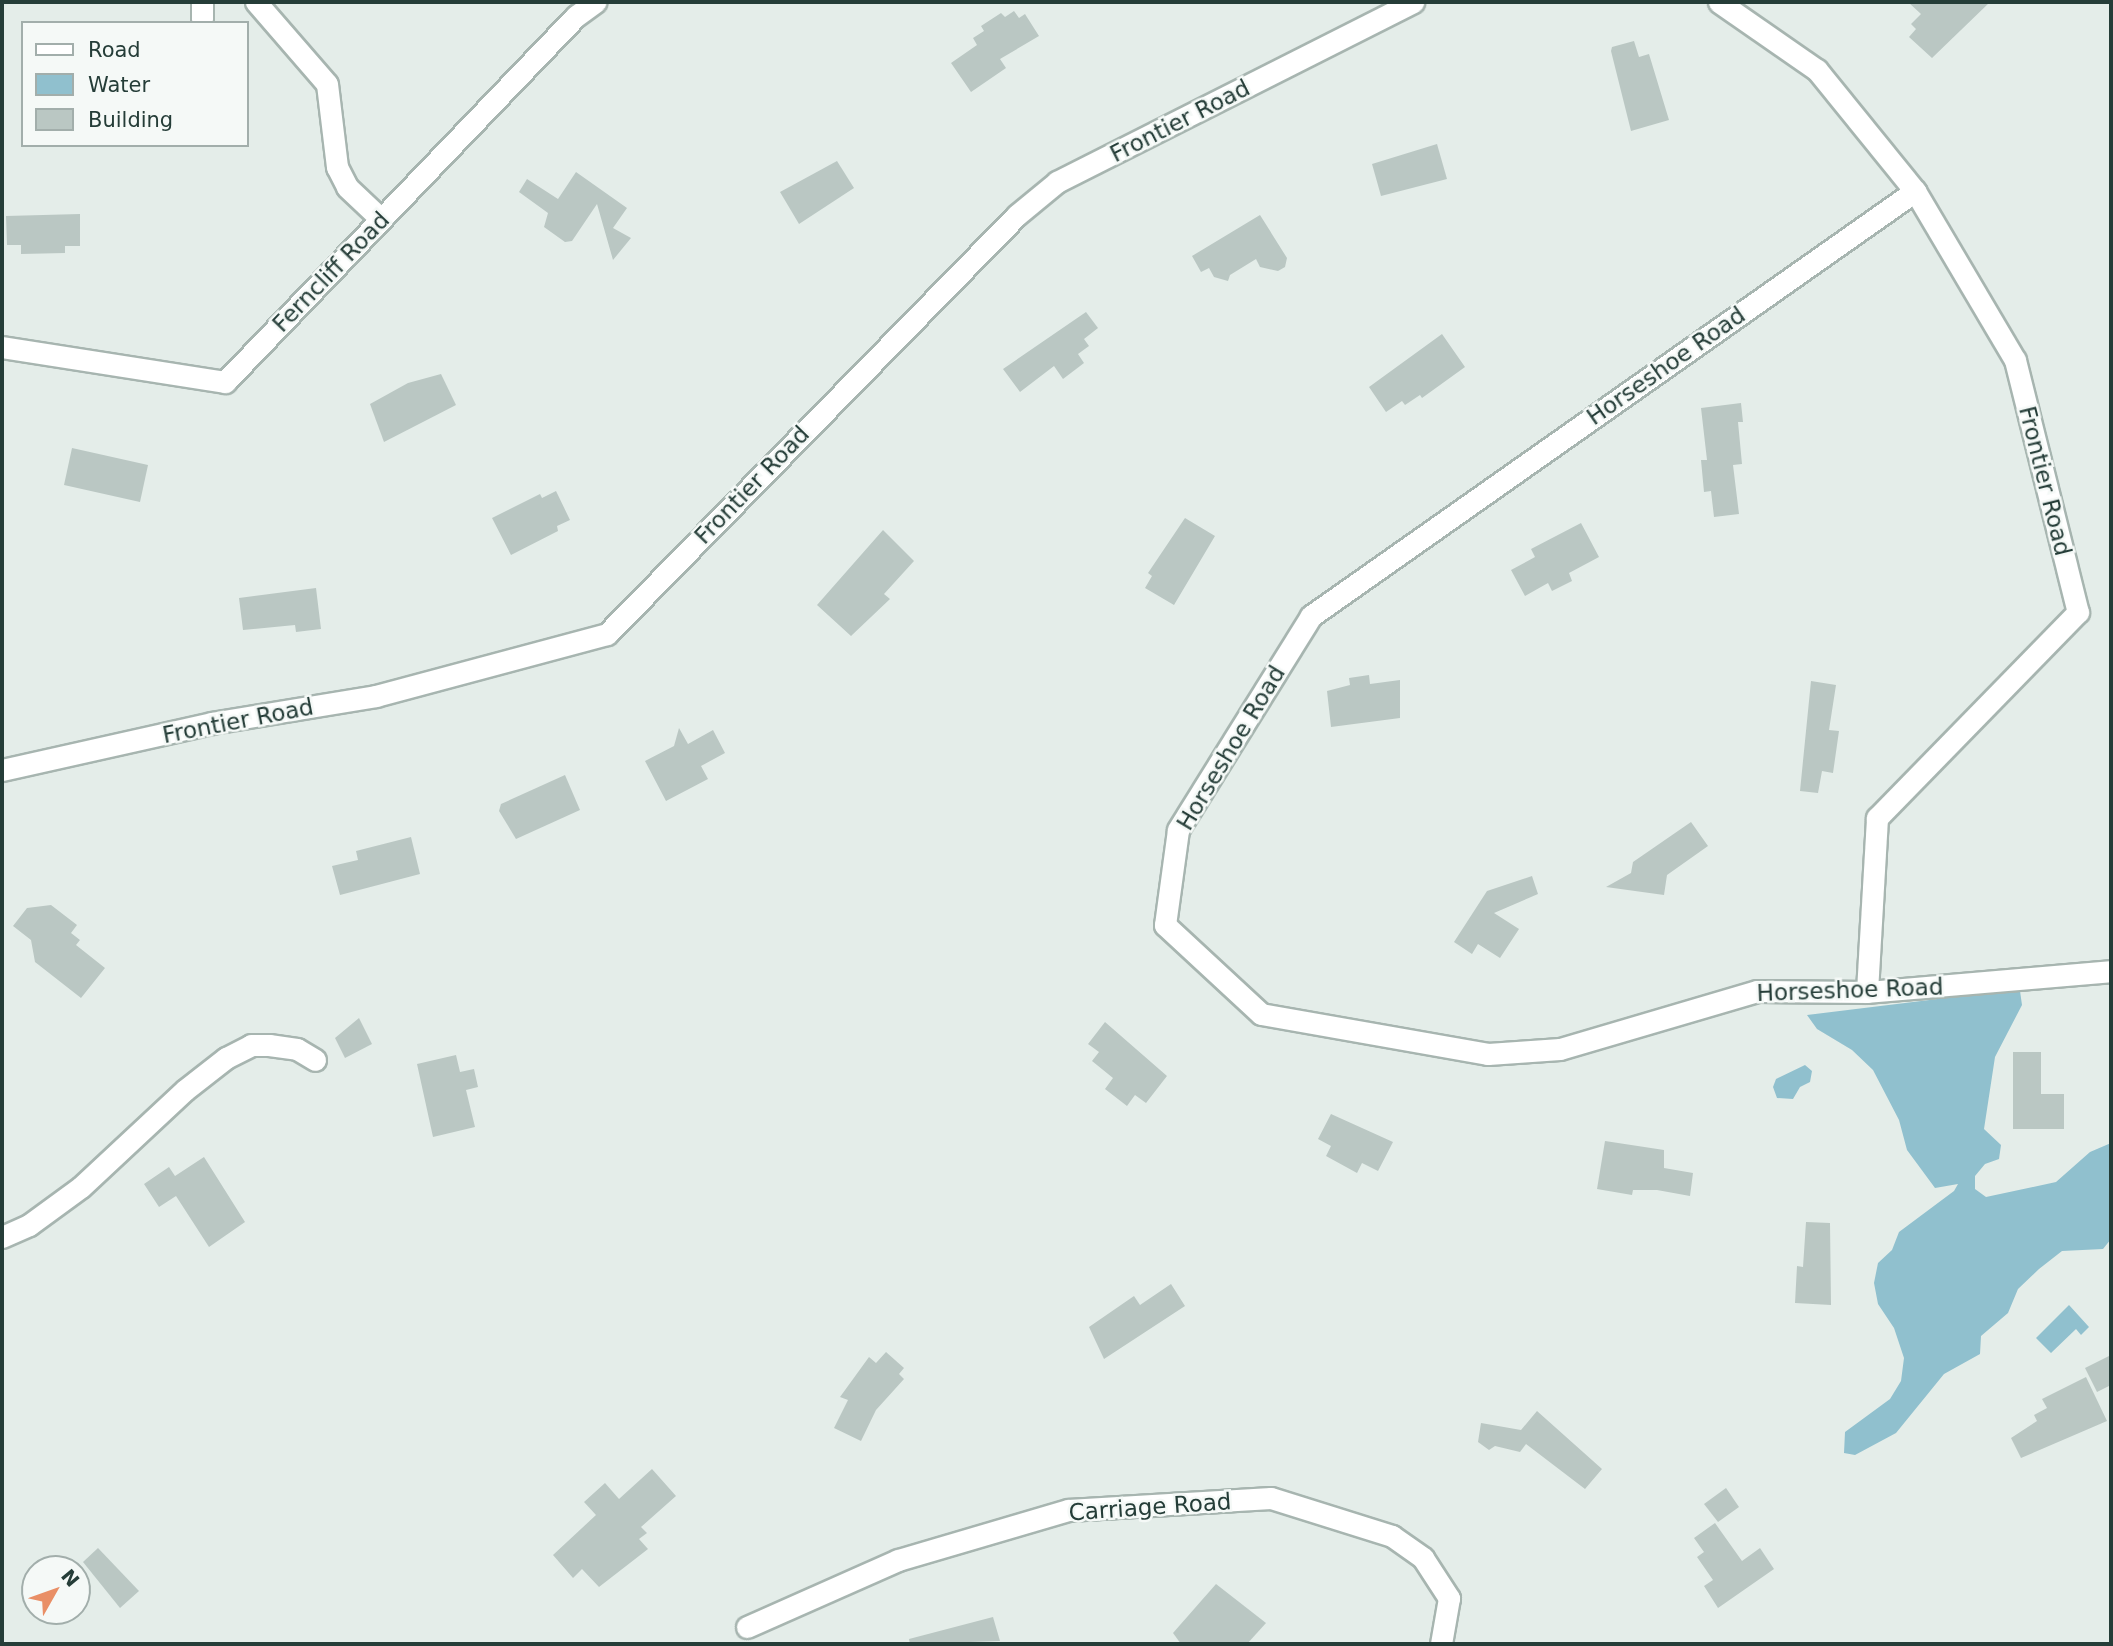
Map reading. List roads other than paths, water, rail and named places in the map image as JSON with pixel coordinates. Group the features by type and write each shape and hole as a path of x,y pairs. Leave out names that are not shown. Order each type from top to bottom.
{"street":[{"path":"256,2 327,84 337,167 348,187 381,219"},
{"name":"Ferncliff Road","path":"2,347 225,382 576,16 595,2"},
{"name":"Frontier Road","path":"2,770 212,723 376,696 607,634 1017,215 1057,182 1413,2"},
{"name":"Frontier Road","path":"1719,2 1817,70 1914,191 2015,360 2078,612 1877,818 1867,992"},
{"name":"Horseshoe Road","path":"1914,191 1311,617 1178,830 1166,925 1261,1014 1488,1054 1560,1049 1757,991 1867,992 2111,971"},
{"path":"2,1237 29,1226 81,1187 185,1090 226,1058 251,1045 269,1045 297,1049 315,1060"},
{"name":"Carriage Road","path":"747,1627 898,1560 1068,1510 1271,1498 1392,1536 1423,1558 1449,1598 1441,1644"}],"water":[{"path":"2020,991 2022,1005 1995,1057 1984,1129 2001,1145 1999,1159 1985,1164 1975,1176 1975,1189 1986,1197 2056,1182 2090,1152 2111,1143 2111,1239 2103,1249 2062,1251 2039,1269 2018,1289 2008,1313 1981,1336 1980,1354 1944,1374 1896,1433 1855,1455 1844,1453 1845,1432 1890,1399 1901,1381 1904,1358 1894,1328 1878,1304 1874,1283 1878,1263 1892,1250 1899,1232 1954,1191 1958,1184 1935,1188 1907,1150 1899,1120 1873,1070 1852,1050 1817,1029 1807,1015"},
{"path":"1805,1065 1812,1071 1810,1082 1800,1087 1793,1099 1777,1098 1773,1087 1776,1079"},
{"path":"2069,1305 2089,1327 2081,1335 2076,1329 2051,1353 2036,1338"}]}
